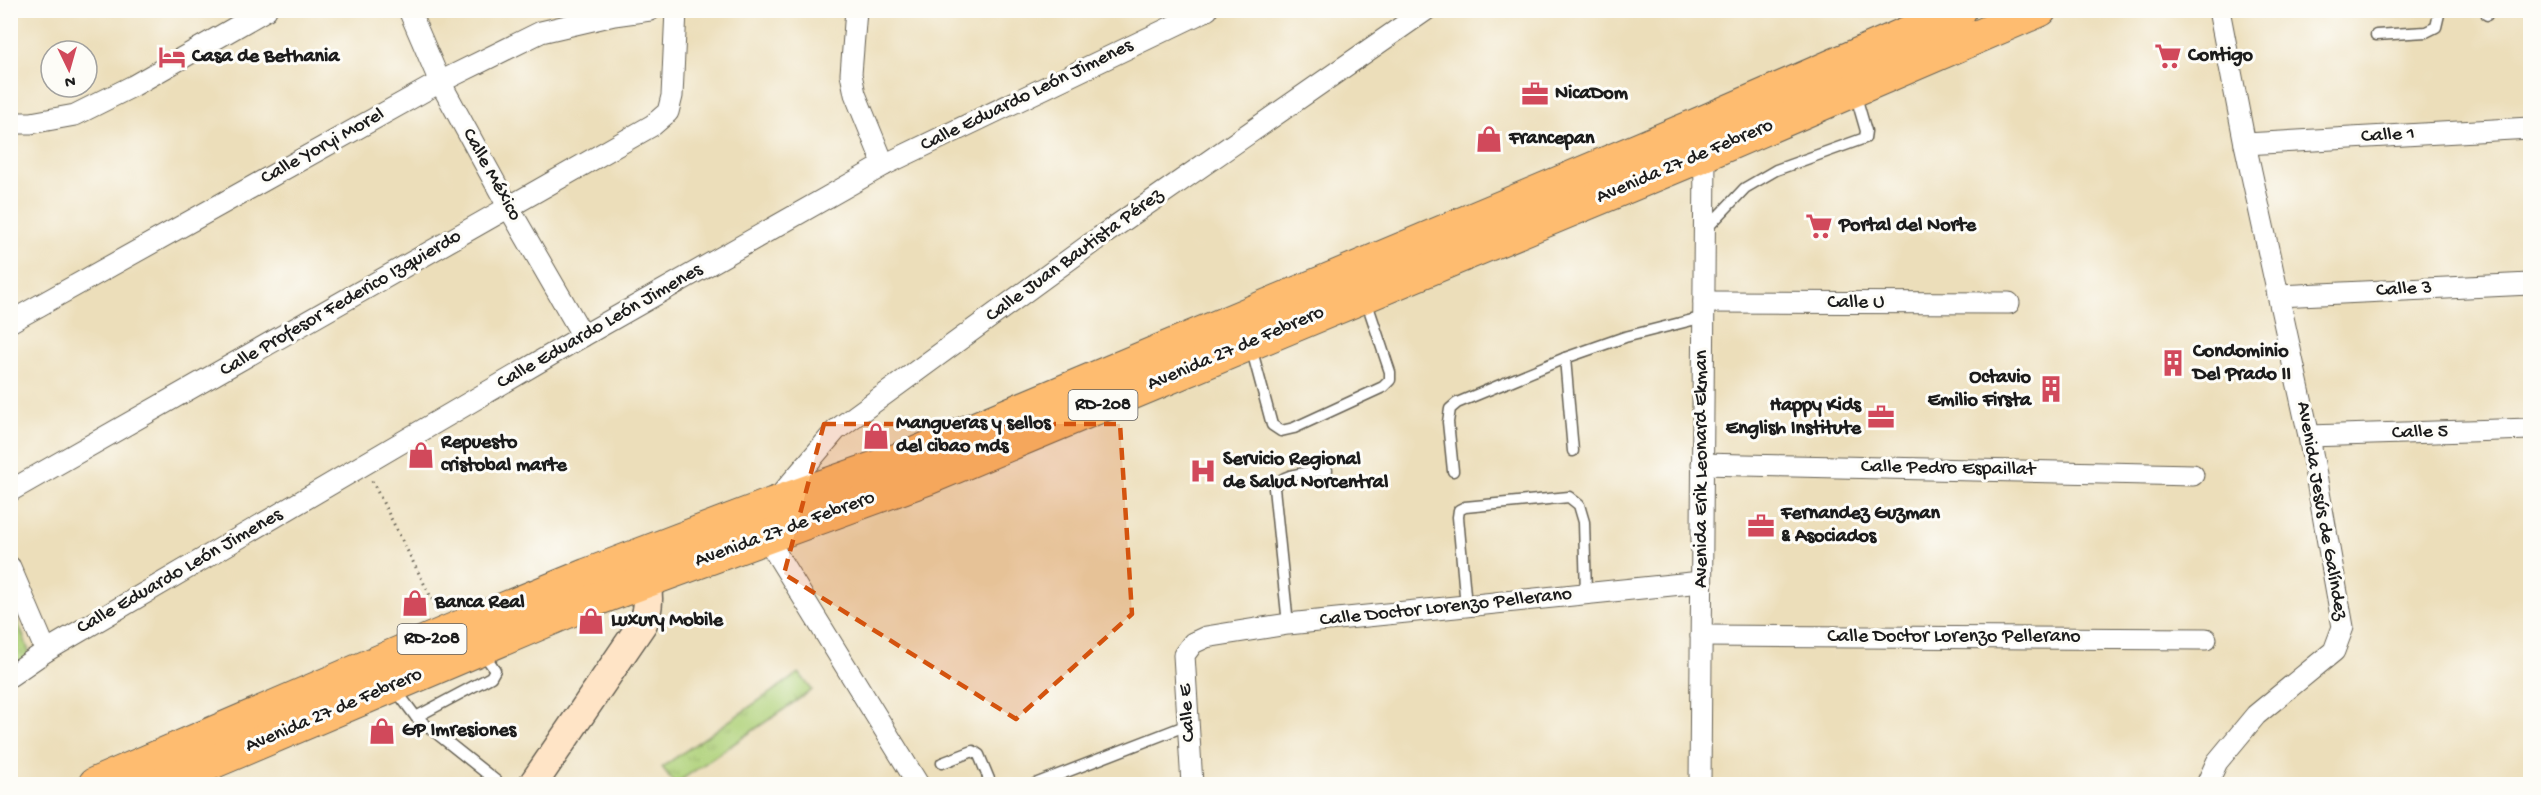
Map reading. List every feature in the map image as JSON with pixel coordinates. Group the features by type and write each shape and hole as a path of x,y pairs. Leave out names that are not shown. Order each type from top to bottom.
{"main road":[{"name":"Avenida 27 de Febrero","path":"95,784 448,632 642,568 766,537 928,478 1365,296 1701,140 1960,10"},
{"name":"Avenida 27 de Febrero","path":"161,784 597,599 642,568 773,504 917,453 1701,140 1854,90 2040,10"}],"street":[{"path":"10,123 32,123 75,115 133,86 266,10"},
{"name":"Calle México","path":"409,10 440,81 509,208 583,336"},
{"name":"Calle Yoryi Morel","path":"10,322 440,81 541,32 614,15 650,10"},
{"name":"Calle Profesor Federico Izquierdo","path":"10,491 653,125 668,112 672,96 676,10"},
{"path":"856,10 851,74 855,94 884,165"},
{"name":"Calle Eduardo León Jimenes","path":"10,676 46,651 364,464 884,165 1207,10"},
{"name":"Calle Juan Bautista Pérez","path":"766,537 773,504 836,430 1100,237 1425,10"},
{"name":"Avenida Jesús de Galíndez","path":"2207,784 2217,762 2256,715 2334,651 2343,627 2309,436 2245,144 2219,10"},
{"name":"Calle 1","path":"2245,144 2530,128"},
{"name":"Avenida Erik Leonard Ekman","path":"1700,784 1704,310 1701,140"},
{"name":"Calle 3","path":"2278,296 2530,284"},
{"name":"Calle U","path":"1704,310 2009,303"},
{"name":"Calle 5","path":"2309,436 2530,429"},
{"name":"Calle Pedro Espaillat","path":"1702,464 2193,475"},
{"path":"766,537 918,784"},
{"path":"10,567 46,651"},
{"path":"533,784 643,623 648,612 642,568"},
{"name":"Calle Doctor Lorenzo Pellerano","path":"1193,643 1206,637 1288,624 1701,582"},
{"name":"Calle Doctor Lorenzo Pellerano","path":"1701,636 2206,639"},
{"name":"Calle E","path":"1192,784 1184,656 1193,643"}],"lane":[{"path":"2376,35 2426,32 2436,27 2440,10"},
{"path":"1704,232 1745,188 1776,170 1865,138 1866,131 1854,90"},
{"path":"1250,344 1272,425 1281,431 1294,428 1383,387 1390,380 1390,372 1365,296"},
{"path":"1453,471 1448,422 1450,409 1457,403 1565,357 1704,310"},
{"path":"1565,357 1574,451"},
{"path":"1288,624 1274,488 1278,482 1288,477 1327,470"},
{"path":"1466,606 1458,516 1459,510 1465,507 1569,497 1579,505 1584,522 1586,593"},
{"path":"416,717 490,677 495,670 480,649"},
{"path":"393,686 416,717 500,784"},
{"path":"1035,784 1190,724"},
{"path":"942,763 973,751 979,755 991,784"}],"path":[{"path":"364,464 448,632"}],"highlighted area":[{"path":"824,424 1120,424 1132,614 1016,719 784,574"}],"green space":[{"path":"10,599 32,660 10,675"},
{"path":"799,673 812,690 675,784 662,767"}],"place":[{"name":"Contigo","path":"2168,56"},
{"name":"Casa de Bethania","path":"172,57"},
{"name":"NicaDom","path":"1535,94"},
{"name":"Francepan","path":"1489,139"},
{"name":"Portal del Norte","path":"1819,226"},
{"name":"Condominio Del Prado II","path":"2173,363"},
{"name":"Octavio Emilio Firsta","path":"2051,389"},
{"name":"Happy Kids English Institute","path":"1881,417"},
{"name":"Mangueras y sellos del cibao mds","path":"876,436"},
{"name":"Repuesto cristobal marte","path":"421,455"},
{"name":"Servicio Regional de Salud Norcentral","path":"1203,471"},
{"name":"Fernandez Guzman & Asociados","path":"1761,526"},
{"name":"Banca Real","path":"415,603"},
{"name":"Luxury Mobile","path":"591,621"},
{"name":"GP Imresiones","path":"382,731"}]}
